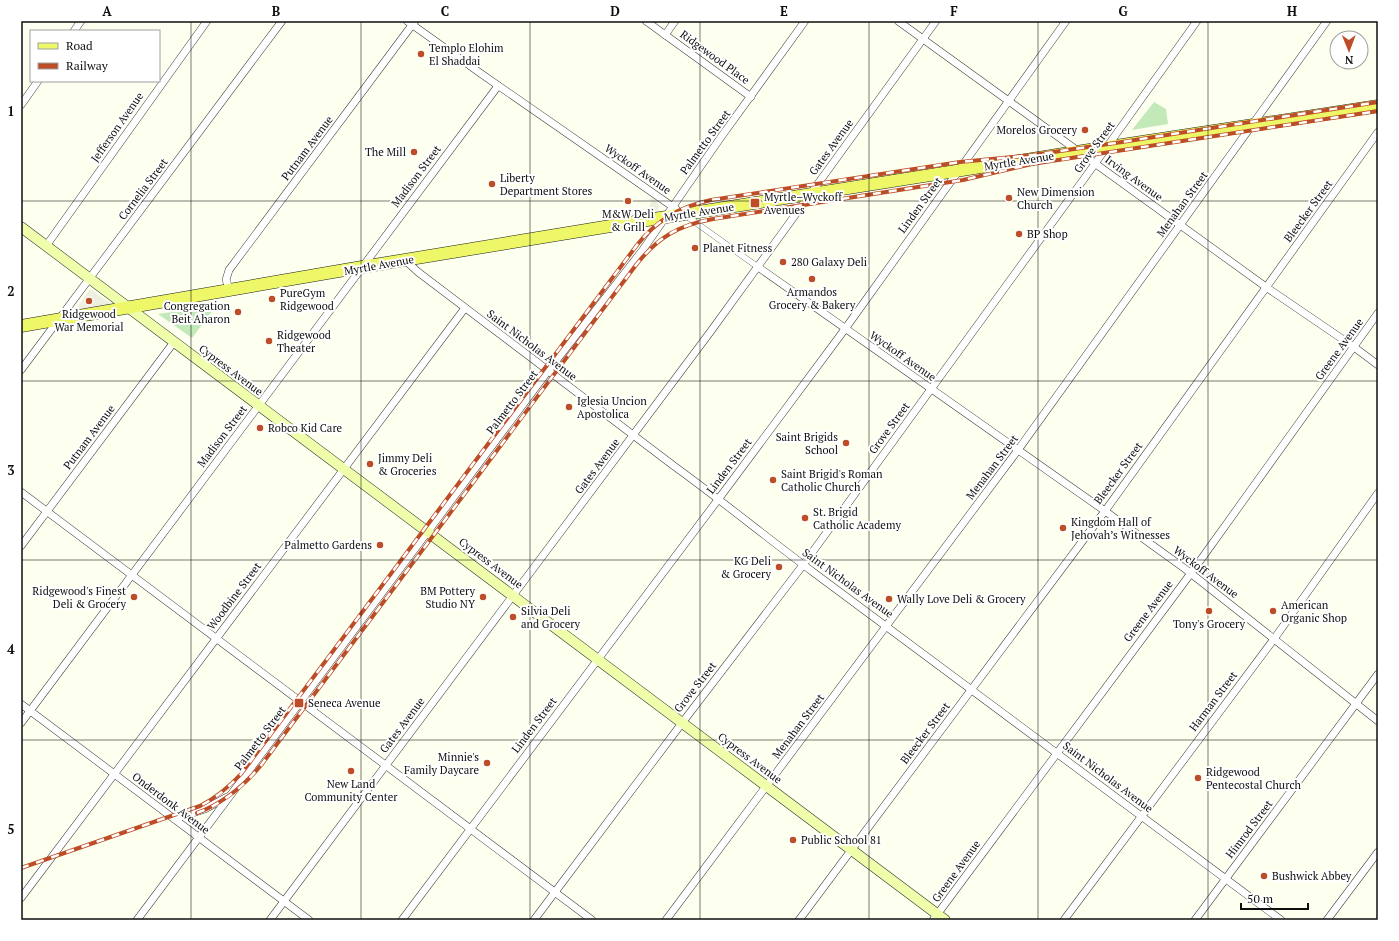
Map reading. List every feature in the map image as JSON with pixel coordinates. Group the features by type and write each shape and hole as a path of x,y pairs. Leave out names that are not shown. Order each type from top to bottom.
{"main road":[{"name":"Myrtle Avenue","path":"21,326 362,267 684,214 1378,106"},
{"name":"Cypress Avenue","path":"21,227 767,786 939,918"}],"street":[{"path":"75,30 81,21"},
{"name":"Jefferson Avenue","path":"46,246 207,21"},
{"name":"Cornelia Street","path":"21,370 282,21"},
{"name":"Ridgewood Place","path":"646,21 751,97"},
{"path":"665,35 675,21"},
{"name":"Palmetto Street","path":"137,920 548,371 642,251 721,137 806,21"},
{"name":"Irving Avenue","path":"898,21 1266,287 1378,365"},
{"name":"Gates Avenue","path":"270,920 634,435 936,21"},
{"name":"Linden Street","path":"402,920 845,329 1066,21"},
{"name":"Grove Street","path":"534,920 682,723 804,565 1107,148 1197,21"},
{"name":"Menahan Street","path":"666,920 1018,450 1327,21"},
{"name":"Wyckoff Avenue","path":"411,22 498,86 673,206 931,390 1105,511 1190,573 1378,721"},
{"name":"Putnam Avenue","path":"230,291 226,280 230,270 411,22"},
{"path":"21,105 37,82"},
{"name":"Madison Street","path":"21,723 498,86"},
{"name":"Bleecker Street","path":"799,920 1105,511 1378,132"},
{"name":"Saint Nicholas Avenue","path":"405,260 418,272 465,308 804,565 972,688 1281,920"},
{"name":"Woodbine Street","path":"21,898 465,308"},
{"name":"Greene Avenue","path":"939,918 1057,752 1190,573 1378,313"},
{"name":"Putnam Avenue","path":"21,546 174,342"},
{"path":"21,492 592,920"},
{"name":"Harman Street","path":"1064,920 1274,639 1378,493"},
{"name":"Himrod Street","path":"1195,920 1378,674"},
{"name":"Onderdonk Avenue","path":"21,704 309,920"},
{"name":"Palmetto Street","path":"174,819 205,809 232,793"},
{"path":"1328,920 1378,852"}],"green space":[{"path":"1154,102 1166,109 1168,124 1132,130"},
{"path":"216,306 192,338 158,314"}],"shaded area":[{"path":"653,198 658,203 659,209 657,212 632,217 632,215 649,210 651,202 649,199"},
{"path":"90,289 111,305 75,311"}],"railway":[{"path":"21,868 200,806 217,796 241,774 637,245 652,228 670,216 689,206 711,200 960,162 1033,155 1122,142 1378,102"},
{"path":"197,813 225,799 241,787 262,764 636,265 644,255 670,234 690,225 713,219 963,180 1032,164 1378,111"}],"place":[{"name":"Templo Elohim El Shaddai","path":"421,54"},
{"name":"Morelos Grocery","path":"1085,130"},
{"name":"The Mill","path":"414,152"},
{"name":"Liberty Department Stores","path":"492,184"},
{"name":"New Dimension Church","path":"1009,198"},
{"name":"M&W Deli & Grill","path":"628,201"},
{"name":"Myrtle–Wyckoff Avenues","path":"755,203"},
{"name":"BP Shop","path":"1019,234"},
{"name":"Planet Fitness","path":"695,248"},
{"name":"280 Galaxy Deli","path":"783,262"},
{"name":"Armandos Grocery & Bakery","path":"812,279"},
{"name":"PureGym Ridgewood","path":"272,299"},
{"name":"Ridgewood War Memorial","path":"89,301"},
{"name":"Congregation Beit Aharon","path":"238,312"},
{"name":"Ridgewood Theater","path":"269,341"},
{"name":"Iglesia Uncion Apostolica","path":"569,407"},
{"name":"Robco Kid Care","path":"260,428"},
{"name":"Saint Brigids School","path":"846,443"},
{"name":"Jimmy Deli & Groceries","path":"370,464"},
{"name":"Saint Brigid's Roman Catholic Church","path":"773,480"},
{"name":"St. Brigid Catholic Academy","path":"805,518"},
{"name":"Kingdom Hall of Jehovah’s Witnesses","path":"1063,528"},
{"name":"Palmetto Gardens","path":"380,545"},
{"name":"KG Deli & Grocery","path":"779,567"},
{"name":"Ridgewood's Finest Deli & Grocery","path":"134,597"},
{"name":"BM Pottery Studio NY","path":"483,597"},
{"name":"Wally Love Deli & Grocery","path":"889,599"},
{"name":"Tony's Grocery","path":"1209,611"},
{"name":"American Organic Shop","path":"1273,611"},
{"name":"Silvia Deli and Grocery","path":"513,617"},
{"name":"Seneca Avenue","path":"299,703"},
{"name":"Minnie's Family Daycare","path":"487,763"},
{"name":"New Land Community Center","path":"351,771"},
{"name":"Ridgewood Pentecostal Church","path":"1198,778"},
{"name":"Public School 81","path":"793,840"},
{"name":"Bushwick Abbey","path":"1264,876"}]}
